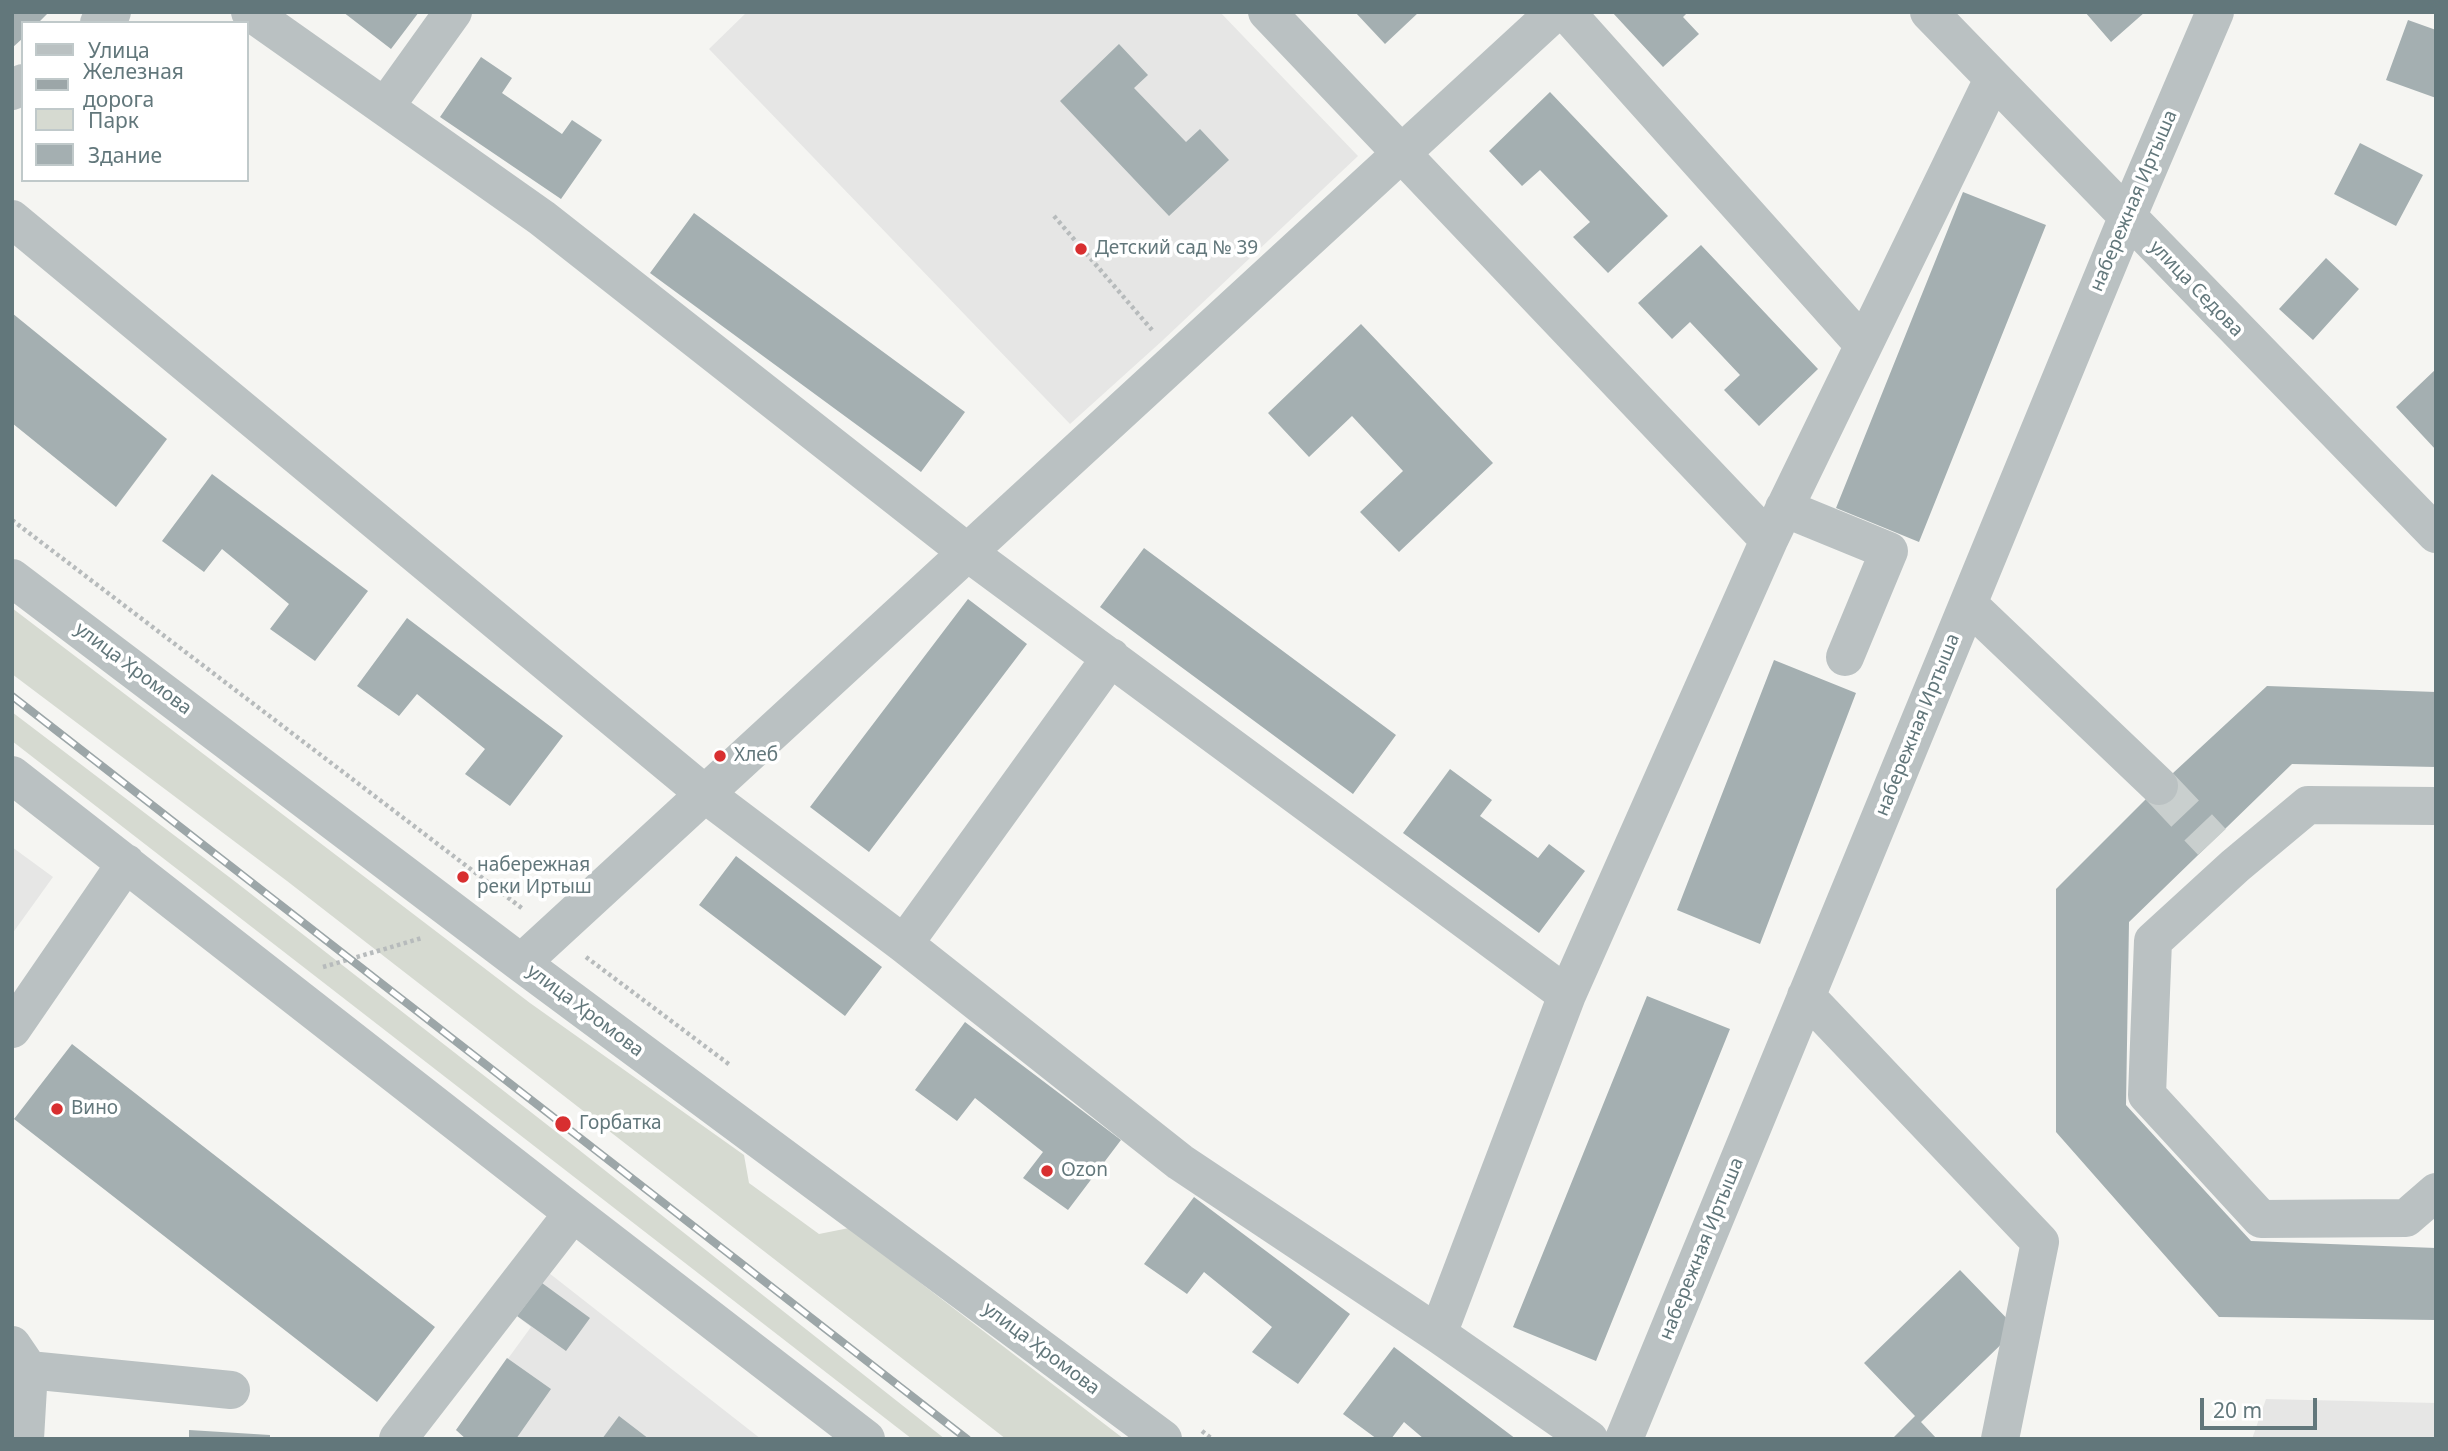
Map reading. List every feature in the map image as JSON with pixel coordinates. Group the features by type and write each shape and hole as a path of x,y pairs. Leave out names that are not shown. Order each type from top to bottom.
{"street":[{"path":"250,12 542,218 968,552 1567,995"},
{"path":"386,107 453,12"},
{"path":"1267,12 1402,152 1776,524 1889,551 1845,657"},
{"path":"521,963 1555,12"},
{"path":"1566,12 1863,344"},
{"name":"улица Седова","path":"1929,12 2436,534"},
{"name":"набережная Иртыша","path":"1623,1439 2127,218 2215,12"},
{"path":"1438,1334 1567,995 1776,524 1993,79"},
{"path":"12,219 705,794 904,944 1180,1162 1438,1334 1589,1439"},
{"name":"улица Хромова","path":"12,578 521,963 1163,1439"},
{"path":"1968,604 2159,786"},
{"path":"904,944 1111,657"},
{"path":"12,775 866,1439"},
{"path":"2436,806 2308,806 2223,854 2153,941 2147,1095 2261,1219 2406,1218 2436,1192"},
{"path":"16,1015 127,863"},
{"path":"1806,996 2040,1242 2000,1439"},
{"path":"398,1439 573,1213"},
{"path":"25,1439 21,1357 231,1390"}],"path":[{"path":"1054,216 1178,359"},
{"path":"12,520 554,933"},
{"path":"319,968 470,924"}],"shaded area":[{"name":"Детский сад № 39","path":"747,12 1220,12 1358,156 1070,424 709,49"},
{"path":"12,847 53,877 12,934"},
{"path":"549,1273 761,1439 466,1439 456,1430 531,1327 517,1316"},
{"path":"2266,1399 2436,1403 2436,1439 2252,1439"}],"green space":[{"path":"12,608 530,1003 744,1155 749,1183 819,1234 849,1228 1124,1439 1006,1439 287,881 12,674"},
{"path":"12,712 237,883 945,1439 912,1439 12,741"}],"building":[{"path":"12,12 49,12 40,21 21,21 21,40 12,48"},
{"path":"343,12 419,12 391,49"},
{"path":"1355,12 1419,12 1385,44"},
{"path":"1612,12 1688,12 1683,17 1699,34 1663,67"},
{"path":"2085,12 2145,12 2111,42"},
{"path":"2408,20 2436,30 2436,98 2386,80"},
{"path":"1119,44 1148,75 1134,88 1186,142 1200,129 1229,160 1169,216 1060,101"},
{"path":"481,57 512,78 502,93 562,134 572,120 602,140 561,199 440,117"},
{"path":"1550,92 1668,216 1608,273 1573,237 1590,222 1540,170 1522,186 1489,151"},
{"path":"2360,143 2423,175 2396,226 2334,194"},
{"path":"1963,192 2046,225 1919,542 1836,508"},
{"path":"694,213 965,412 921,472 650,273"},
{"path":"1701,245 1818,369 1759,426 1724,390 1740,375 1690,322 1672,339 1638,303"},
{"path":"2326,258 2359,289 2313,340 2279,309"},
{"path":"12,313 167,439 116,507 12,423"},
{"path":"1361,324 1493,463 1399,552 1360,512 1403,471 1352,416 1309,457 1268,413"},
{"path":"2436,369 2436,450 2396,407"},
{"path":"212,474 368,591 315,661 270,629 289,604 222,549 204,572 162,541"},
{"path":"1144,548 1396,735 1353,794 1100,607"},
{"path":"968,599 1027,644 869,852 810,807"},
{"path":"407,618 563,736 510,806 465,774 485,749 417,694 399,716 357,686"},
{"path":"1774,660 1856,693 1760,944 1677,910"},
{"path":"2267,686 2436,692 2436,767 2292,764 2129,922 2126,1105 2251,1241 2436,1248 2436,1320 2219,1317 2056,1132 2056,889 2159,786"},
{"path":"1450,769 1492,800 1480,816 1538,858 1549,844 1585,871 1539,933 1403,833"},
{"path":"736,856 882,967 845,1016 699,905"},
{"path":"1647,996 1730,1029 1596,1361 1513,1327"},
{"path":"965,1022 1121,1140 1068,1210 1023,1178 1043,1152 975,1098 957,1121 915,1090"},
{"path":"72,1044 435,1327 377,1402 14,1119"},
{"path":"1194,1197 1350,1314 1298,1384 1252,1352 1272,1327 1204,1272 1187,1294 1144,1264"},
{"path":"1960,1270 2017,1329 1921,1422 1937,1439 1892,1439 1915,1416 1864,1363"},
{"path":"542,1283 590,1318 566,1351 517,1316"},
{"path":"1394,1347 1516,1439 1424,1439 1404,1422 1391,1439 1377,1439 1343,1414"},
{"path":"507,1358 551,1389 516,1439 466,1439 456,1430"},
{"path":"619,1416 649,1439 602,1439"},
{"path":"189,1430 270,1435 270,1439 189,1439"}],"tunnel":[{"path":"2159,786 2212,842"}],"railway":[{"path":"12,696 967,1439"}],"place":[{"name":"Детский сад № 39","path":"1081,249"},
{"name":"Хлеб","path":"720,756"},
{"name":"набережная реки Иртыш","path":"463,877"},
{"name":"Вино","path":"57,1109"},
{"name":"Горбатка","path":"563,1124"},
{"name":"Ozon","path":"1047,1171"}]}
